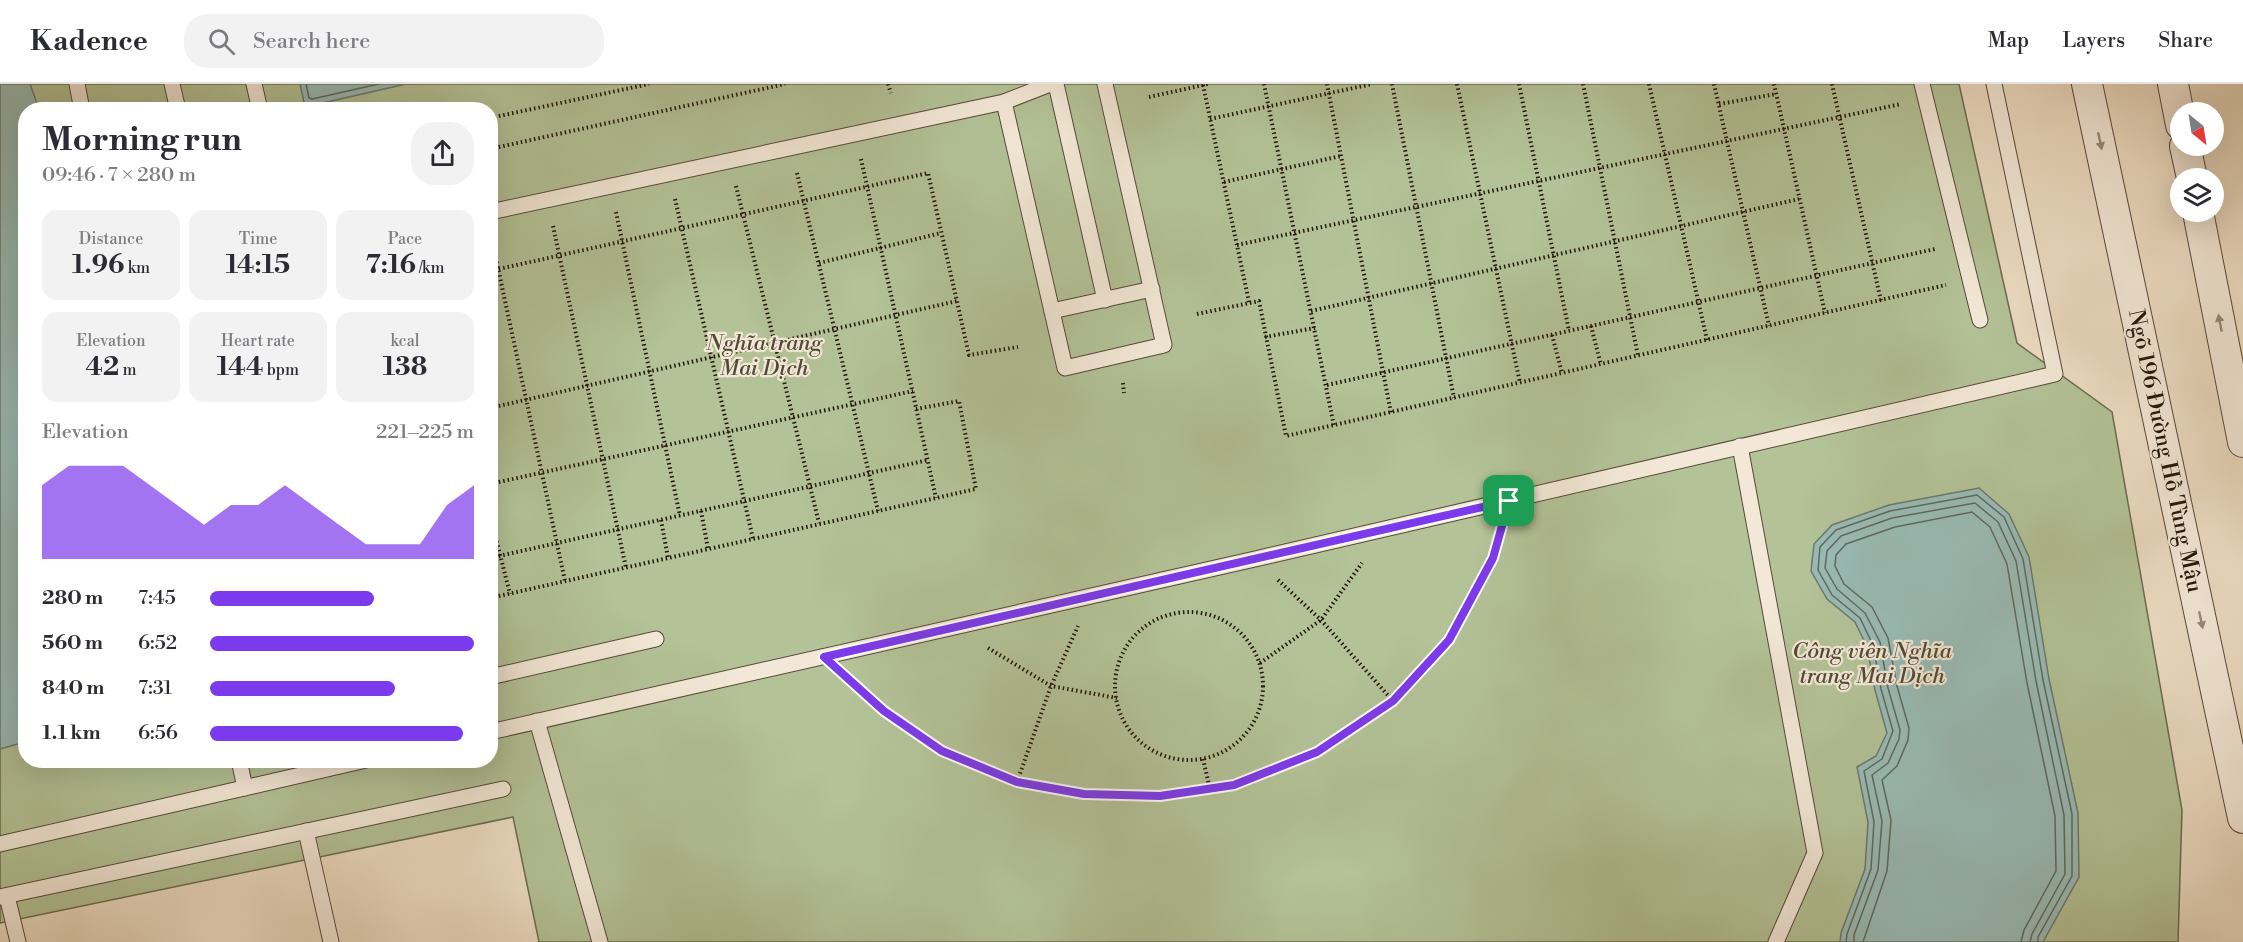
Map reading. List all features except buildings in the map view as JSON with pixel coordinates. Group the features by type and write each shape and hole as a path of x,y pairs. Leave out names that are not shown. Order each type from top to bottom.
{"street":[{"name":"Ngõ 196 Đường Hồ Tùng Mậu","path":"2087,84 2243,818"},
{"path":"2173,84 2177,102"},
{"path":"2200,222 2243,442"}],"lane":[{"path":"76,84 80,102"},
{"path":"172,84 176,102"},
{"path":"254,84 258,102"},
{"path":"498,210 1004,102 1050,84"},
{"path":"1056,84 1105,300"},
{"path":"1004,102 1065,368 1164,345 1105,84"},
{"path":"1922,84 1980,320"},
{"path":"498,730 1387,529 2055,374 1994,84"},
{"path":"1052,311 1152,290"},
{"path":"1740,447 1815,853 1776,942"},
{"path":"498,675 656,639"},
{"path":"537,721 600,942"},
{"path":"240,768 245,788"},
{"path":"0,844 331,768"},
{"path":"18,942 4,896 503,789"},
{"path":"306,831 332,942"}],"path":[{"path":"498,116 649,84"},
{"path":"498,147 785,84"},
{"path":"888,84 891,93"},
{"path":"1264,84 1335,426"},
{"path":"1327,84 1391,413"},
{"path":"1210,119 1372,84"},
{"path":"1392,84 1454,398"},
{"path":"1457,84 1520,383"},
{"path":"1519,84 1569,331"},
{"path":"1583,84 1638,356"},
{"path":"1649,84 1707,340"},
{"path":"1714,84 1769,326"},
{"path":"1774,84 1825,314"},
{"path":"1832,84 1881,301"},
{"path":"1149,97 1206,85 1210,119 1249,303"},
{"path":"1719,104 1776,94"},
{"path":"1237,245 1908,103"},
{"path":"1224,182 1341,156"},
{"path":"861,158 936,498"},
{"path":"796,172 878,511"},
{"path":"565,581 498,269 928,173 969,355 1018,347"},
{"path":"736,185 819,523"},
{"path":"675,199 753,539"},
{"path":"1311,311 1799,199"},
{"path":"616,212 680,516"},
{"path":"553,226 626,568"},
{"path":"819,263 941,233"},
{"path":"1327,385 1941,247"},
{"path":"1197,314 1259,301 1286,436 1948,285"},
{"path":"498,406 957,301"},
{"path":"1591,326 1601,365"},
{"path":"1265,337 1315,328"},
{"path":"1552,335 1562,373"},
{"path":"498,482 913,391"},
{"path":"498,596 976,489 959,401 916,409"},
{"path":"500,555 928,460"},
{"path":"824,657 884,711 942,751 1017,782 1084,794 1160,796 1234,785 1317,752 1393,701 1449,640 1493,558 1509,501"},
{"path":"701,511 708,549"},
{"path":"661,520 668,558"},
{"path":"1260,663 1321,620 1387,529"},
{"path":"498,547 510,594"},
{"path":"1255,559 1321,620 1393,701"},
{"path":"1017,782 1051,686 1092,596"},
{"path":"1188,612 1212,615 1233,626 1249,642 1260,663 1264,687 1259,712 1246,734 1226,750 1203,759 1178,759 1154,751 1133,736 1120,715 1115,690 1118,665 1128,644 1145,627 1165,616 1188,612"},
{"path":"954,628 1051,686 1117,698"},
{"path":"1203,759 1210,789"}],"green space":[{"path":"0,84 1959,84 2017,343 2112,412 2182,810 2178,942 539,942 513,817 0,923"}],"water":[{"path":"0,84 30,84 36,102 18,102 18,744 0,749"},
{"path":"300,84 406,84 327,102 304,102"},
{"path":"1979,488 2009,514 2029,557 2049,679 2078,813 2079,877 2043,942 1840,942 1841,933 1865,869 1868,822 1857,767 1876,756 1887,733 1875,690 1867,647 1855,622 1827,599 1811,571 1814,544 1832,525 1889,505"}],"route":[{"path":"1509,501 1493,558 1449,640 1393,701 1317,752 1234,785 1160,796 1084,794 1017,782 942,751 884,711 824,657 1255,559 1509,501"}],"park label":[{"name":"Nghĩa trang Mai Dịch","path":"764,356"},
{"name":"Công viên Nghĩa trang Mai Dịch","path":"1872,664"}]}
